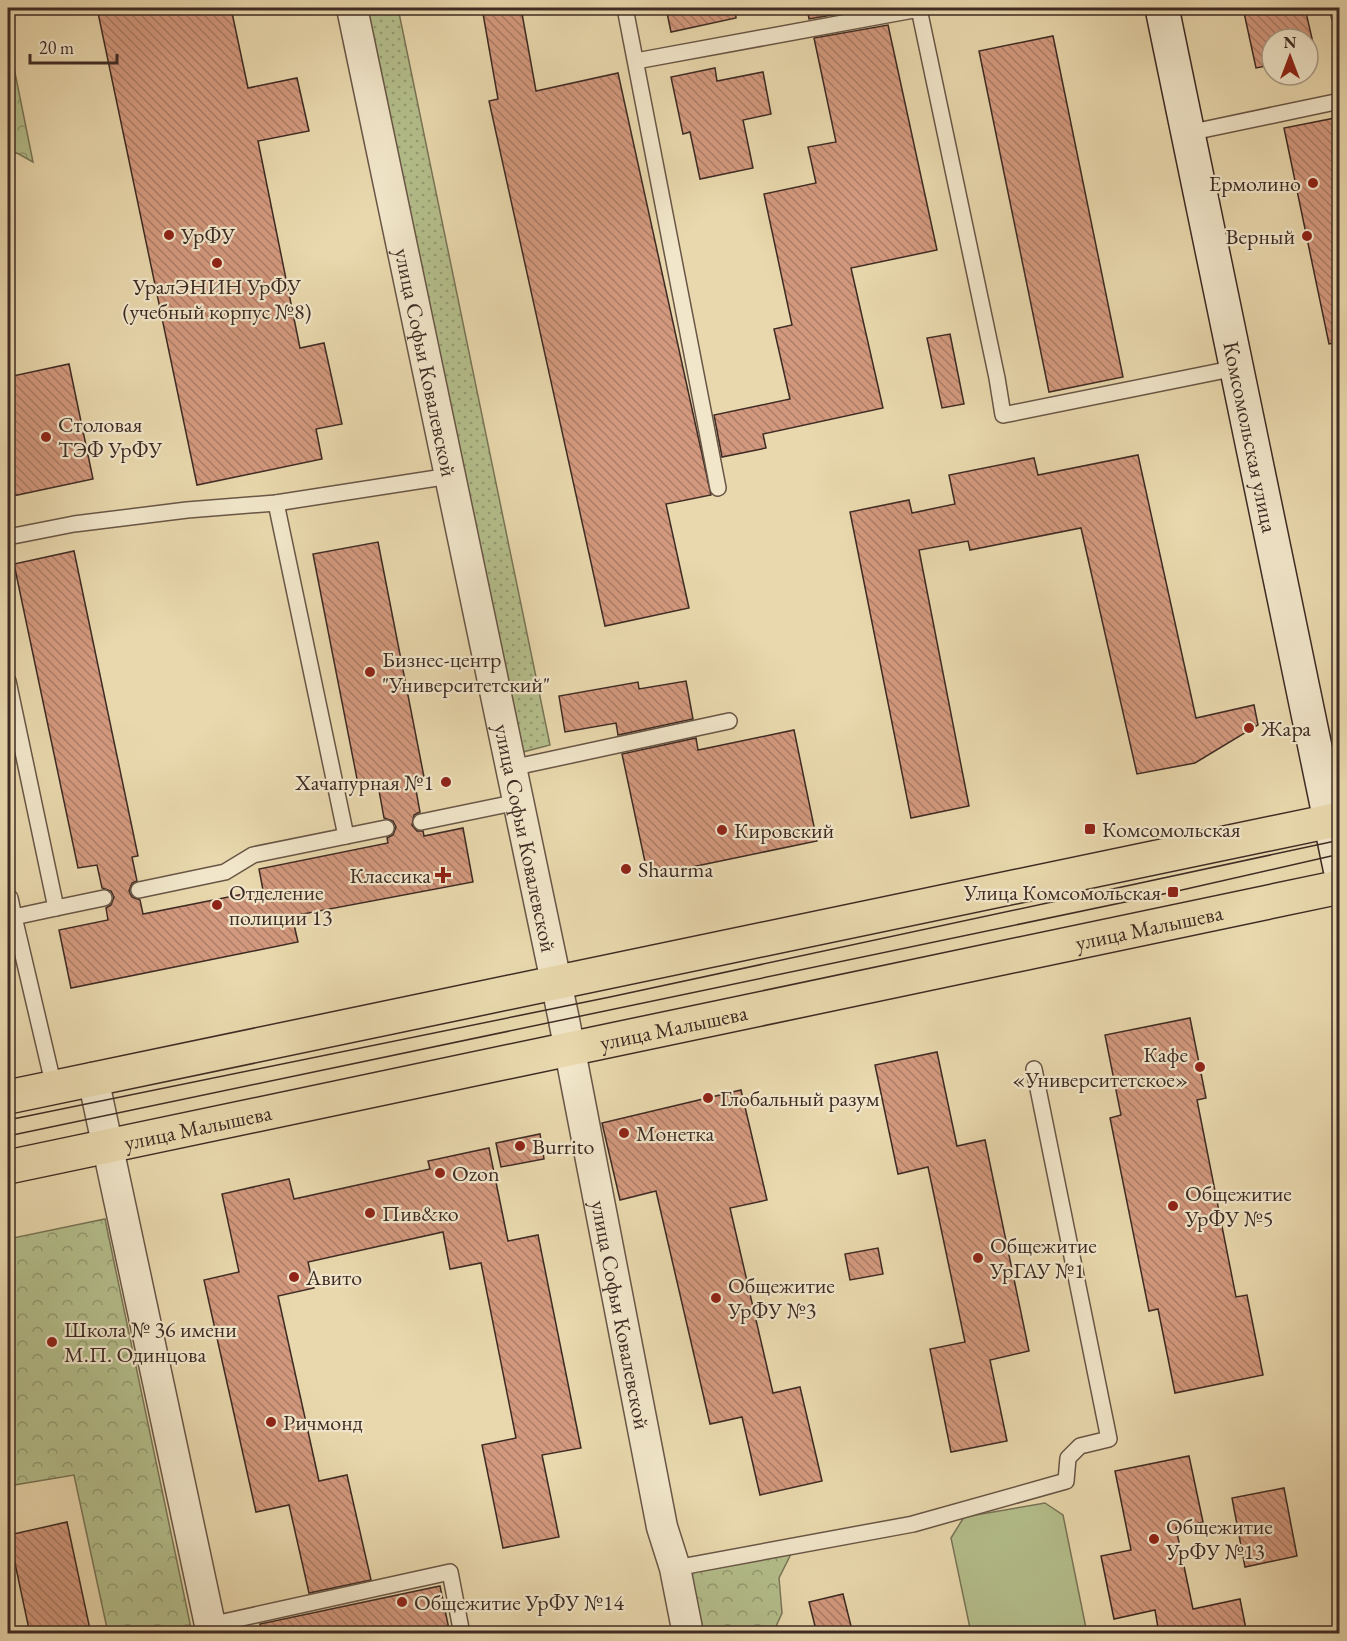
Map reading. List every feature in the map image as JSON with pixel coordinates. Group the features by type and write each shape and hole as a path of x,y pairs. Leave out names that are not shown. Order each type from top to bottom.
{"main road":[{"name":"Комсомольская улица","path":"1162,8 1236,368 1334,820 1340,867"},
{"path":"8,1097 1334,820"},
{"name":"улица Малышева","path":"8,1167 569,1047 1340,887"}],"street":[{"name":"улица Софьи Ковалевской","path":"352,8 556,983 662,1527 675,1568 688,1634"},
{"path":"93,1078 211,1629"}],"lane":[{"path":"625,8 718,488"},
{"path":"1337,8 1340,18"},
{"path":"636,61 919,9 1003,415 1236,368"},
{"path":"1188,133 1340,101"},
{"path":"8,537 74,524 276,502 450,476"},
{"path":"276,502 346,836"},
{"path":"8,681 56,908"},
{"path":"511,768 729,721"},
{"path":"422,822 518,802"},
{"path":"139,890 225,872 253,855 386,828"},
{"path":"8,898 10,898 54,1087"},
{"path":"14,917 104,898"},
{"path":"675,1568 913,1524 1066,1481 1068,1458 1080,1446 1109,1439 1034,1070"},
{"path":"211,1629 450,1572 462,1634"}],"green space":[{"path":"364,8 398,8 550,745 519,753"},
{"path":"8,38 33,162 17,153 8,154"},
{"name":"Школа № 36 имени М.П. Одинцова","path":"105,1219 192,1633 108,1633 74,1475 8,1486 8,1239"},
{"path":"1045,1503 1063,1515 1087,1633 971,1633 951,1538 964,1517"},
{"path":"792,1552 779,1578 782,1613 773,1633 696,1633 683,1573"}],"building":[{"name":"УралЭНИН УрФУ (учебный корпус №8)","path":"97,8 231,8 248,88 297,78 309,131 258,141 300,348 324,343 342,424 316,429 322,459 197,485"},
{"path":"482,8 521,8 536,91 618,73 711,495 666,504 689,608 605,626 489,101 498,99"},
{"path":"666,8 735,8 736,18 671,32"},
{"path":"807,8 873,8 809,19"},
{"path":"1243,8 1305,8 1309,27 1260,27 1260,67 1256,68"},
{"path":"888,25 937,250 851,268 883,408 763,434 766,448 722,457 714,415 790,399 774,329 792,325 764,194 816,183 808,147 836,142 814,38"},
{"path":"1053,36 1123,377 1049,392 979,51"},
{"path":"715,68 717,81 763,72 771,114 743,120 753,168 700,179 690,132 683,134 671,77"},
{"path":"1340,117 1340,342 1329,344 1284,128"},
{"path":"950,334 964,404 942,408 927,338"},
{"name":"Столовая ТЭФ УрФУ","path":"69,364 93,479 8,497 8,377"},
{"path":"1138,455 1196,718 1254,705 1258,725 1195,763 1137,774 1081,528 970,550 968,541 919,550 969,806 911,818 850,512 909,500 912,513 955,504 949,475 1034,458 1038,475"},
{"path":"378,542 424,777 414,779 420,812 414,815 412,825 417,831 423,831 424,836 463,828 473,882 292,916 298,942 71,988 59,930 108,920 106,908 111,905 114,897 111,891 102,888 97,865 78,868 14,564 74,551 138,856 132,857 137,881 132,883 129,891 132,897 140,900 143,914 263,890 259,869 388,843 387,838 393,835 396,827 393,821 384,818 378,785 359,789 313,554"},
{"path":"686,681 693,719 618,735 616,723 565,732 559,696 638,682 639,689"},
{"path":"794,730 817,841 648,876 622,754 696,738 698,750"},
{"name":"Общежитие УрФУ №5","path":"1190,1018 1206,1098 1197,1100 1236,1297 1247,1295 1263,1375 1175,1393 1158,1309 1149,1311 1110,1118 1121,1115 1105,1035"},
{"name":"Общежитие УрГАУ №1","path":"937,1052 957,1146 985,1140 1029,1351 990,1360 1007,1441 951,1452 930,1349 965,1342 928,1167 898,1174 875,1065"},
{"name":"Общежитие УрФУ №3","path":"741,1090 767,1200 730,1208 773,1393 800,1387 822,1481 760,1495 742,1417 710,1424 656,1191 620,1200 602,1123"},
{"path":"540,1134 544,1159 501,1167 496,1143"},
{"path":"489,1148 508,1241 538,1235 581,1448 542,1455 559,1537 503,1548 482,1445 516,1438 481,1263 450,1269 443,1232 308,1262 314,1288 278,1296 319,1481 347,1475 371,1580 309,1593 289,1505 256,1512 204,1280 239,1272 222,1194 289,1179 294,1199 430,1169 428,1161"},
{"path":"878,1248 883,1274 850,1280 845,1254"},
{"name":"Общежитие УрФУ №13","path":"1189,1456 1203,1522 1176,1528 1193,1609 1240,1599 1247,1634 1159,1634 1155,1610 1114,1619 1101,1556 1131,1550 1115,1471"},
{"path":"1284,1488 1297,1556 1245,1567 1232,1498"},
{"path":"67,1522 91,1634 30,1634 9,1535"},
{"name":"Общежитие УрФУ №14","path":"440,1586 450,1634 261,1634 260,1624"},
{"path":"843,1594 853,1634 817,1634 809,1602"}],"tram line":[{"path":"8,1120 610,997 1340,840"},
{"path":"8,1136 1173,892 1340,854"}],"place":[{"name":"Ермолино","path":"1313,183"},
{"name":"УрФУ","path":"169,235"},
{"name":"Верный","path":"1307,236"},
{"name":"УралЭНИН УрФУ (учебный корпус №8)","path":"217,263"},
{"name":"Столовая ТЭФ УрФУ","path":"46,437"},
{"name":"Бизнес-центр \"Университетский\"","path":"370,672"},
{"name":"Жара","path":"1249,728"},
{"name":"Хачапурная №1","path":"446,782"},
{"name":"Комсомольская","path":"1090,829"},
{"name":"Кировский","path":"722,830"},
{"name":"Shaurma","path":"626,869"},
{"name":"Классика","path":"443,875"},
{"name":"Улица Комсомольская","path":"1173,892"},
{"name":"Отделение полиции 13","path":"217,905"},
{"name":"Кафе «Университетское»","path":"1200,1067"},
{"name":"Глобальный разум","path":"708,1098"},
{"name":"Монетка","path":"624,1133"},
{"name":"Burrito","path":"520,1146"},
{"name":"Ozon","path":"440,1173"},
{"name":"Общежитие УрФУ №5","path":"1173,1206"},
{"name":"Пив&ко","path":"370,1213"},
{"name":"Общежитие УрГАУ №1","path":"978,1258"},
{"name":"Авито","path":"294,1277"},
{"name":"Общежитие УрФУ №3","path":"716,1298"},
{"name":"Школа № 36 имени М.П. Одинцова","path":"52,1342"},
{"name":"Ричмонд","path":"271,1422"},
{"name":"Общежитие УрФУ №13","path":"1154,1539"},
{"name":"Общежитие УрФУ №14","path":"402,1602"}]}
